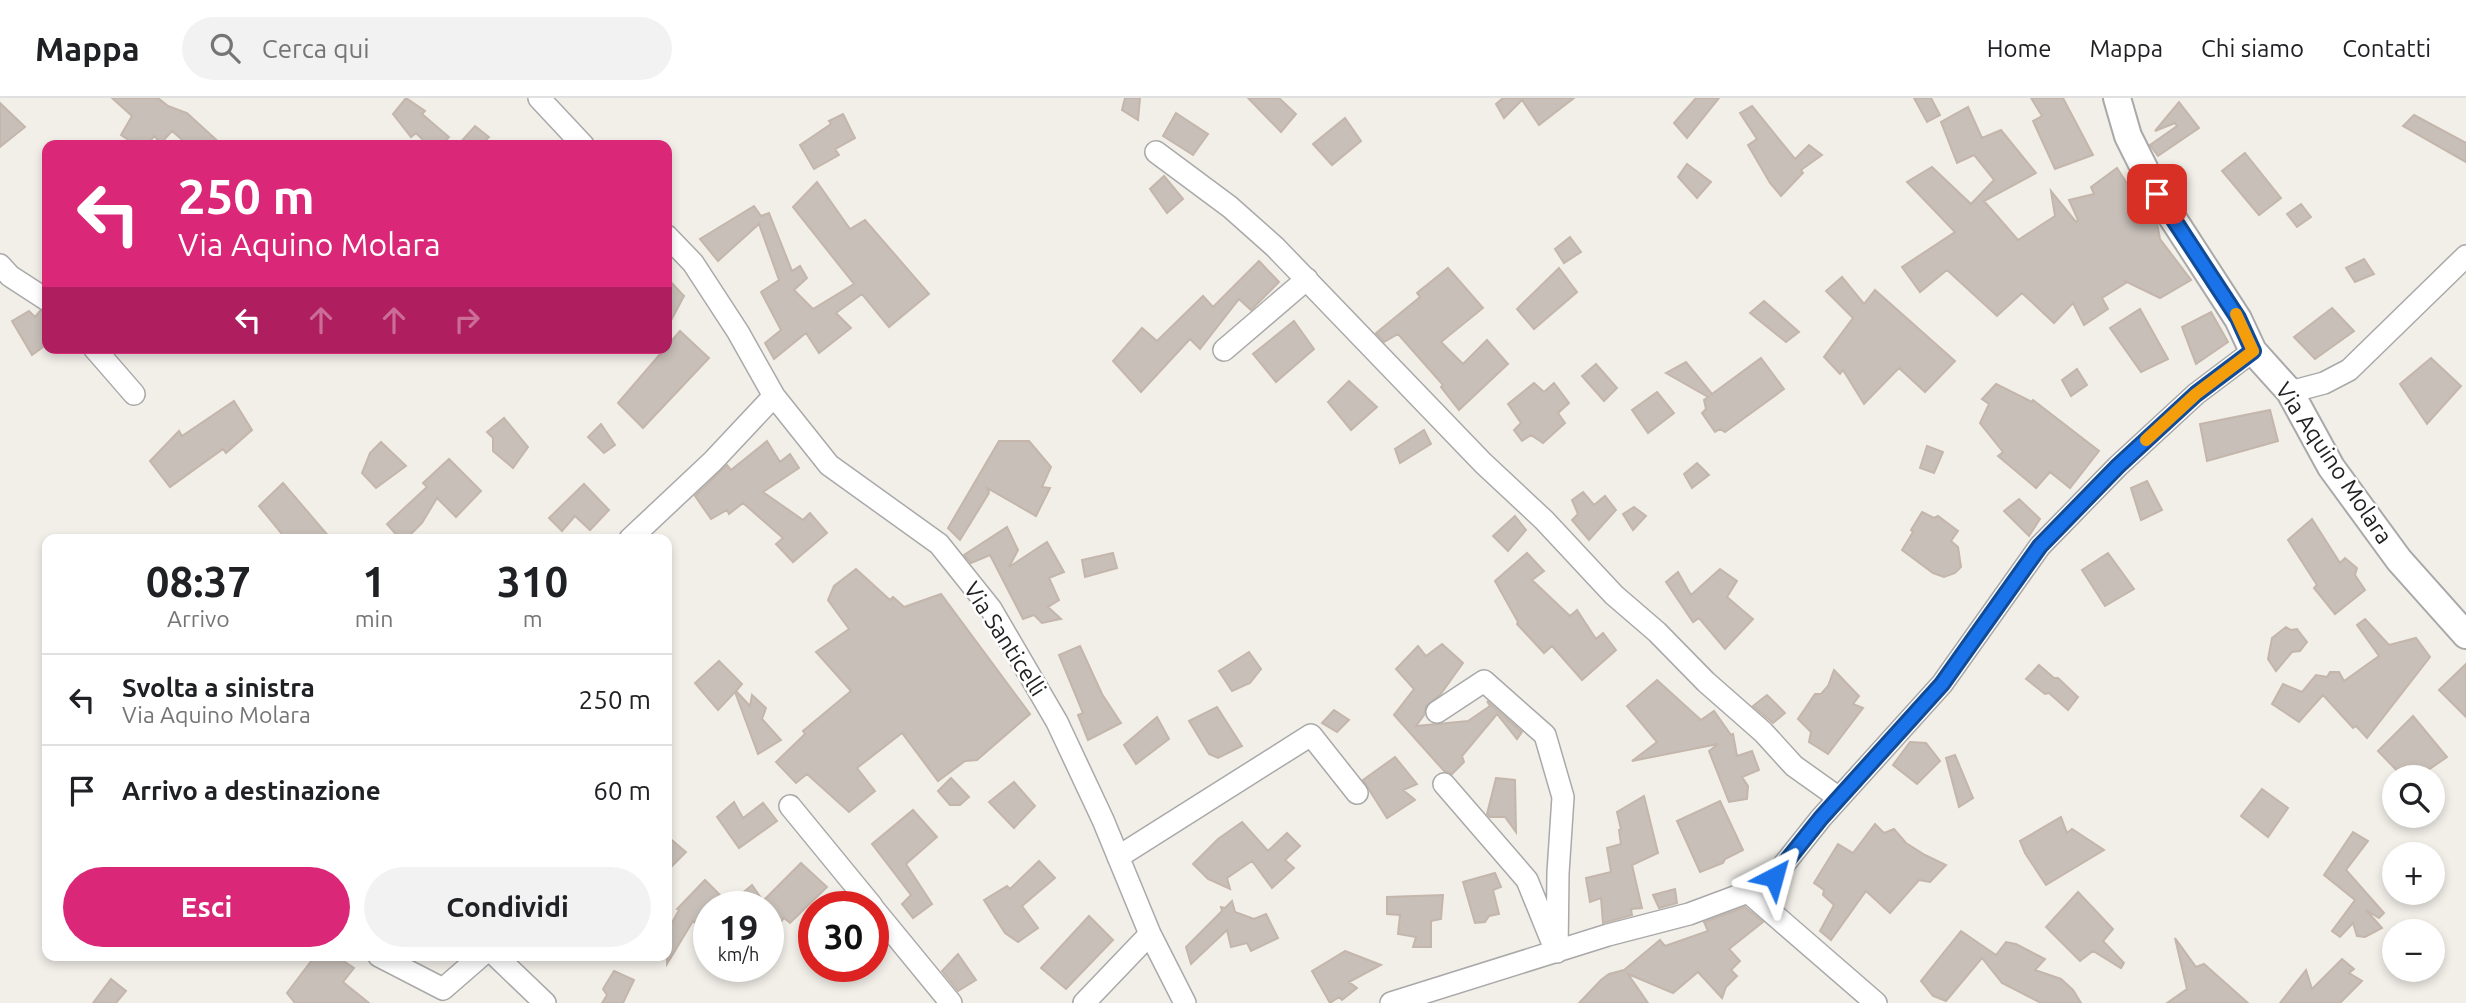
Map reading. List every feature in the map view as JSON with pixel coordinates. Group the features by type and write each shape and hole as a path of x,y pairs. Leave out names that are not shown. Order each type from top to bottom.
{"street":[{"path":"539,98 578,140"},
{"name":"Via Aquino Molara","path":"2117,98 2128,136 2157,194 2238,318 2253,351 2290,392 2331,467 2399,560 2466,635"},
{"path":"1156,152 1230,207 1307,279 1614,595 1763,732 1794,766 1839,798"},
{"name":"Via Santicelli","path":"672,242 700,275 738,332 774,396 829,465 939,544 991,608 1057,722 1168,974 1185,1003"},
{"path":"2290,392 2325,383 2349,370 2466,256"},
{"path":"0,265 10,276 42,297"},
{"path":"1224,350 1307,279"},
{"path":"1391,1003 1608,935 1689,914 1748,892 1774,877 1839,798 1942,684 2040,546 2118,466 2196,394 2253,351"},
{"path":"99,354 134,394"},
{"path":"635,534 713,461 774,396"},
{"path":"1437,712 1484,681 1545,735 1563,797 1557,952"},
{"path":"1118,857 1311,735 1357,793"},
{"path":"1444,784 1527,880 1557,952"},
{"path":"790,806 860,891"},
{"path":"1748,892 1876,1003"},
{"path":"889,927 951,1003"},
{"path":"1084,1003 1150,934"},
{"path":"389,961 443,989 475,961"},
{"path":"501,961 545,1003"}],"building":[{"path":"112,98 158,98 168,106 187,113 217,140 182,140 172,131 164,140 158,140 154,136 151,140 128,140 121,135 132,116"},
{"path":"406,98 425,111 422,114 449,137 446,140 423,140 416,133 411,137 393,114"},
{"path":"1125,98 1140,98 1138,120 1122,110"},
{"path":"1248,98 1279,98 1296,114 1281,132"},
{"path":"1503,98 1574,98 1539,125 1522,100 1504,118 1496,104"},
{"path":"1696,98 1719,98 1687,138 1674,123"},
{"path":"1914,98 1931,98 1940,115 1927,122"},
{"path":"2031,98 2063,98 2093,155 2055,169 2033,121 2042,116"},
{"path":"2179,102 2199,128 2158,156 2150,145 2177,126 2175,123 2155,131"},
{"path":"0,103 25,127 0,147"},
{"path":"1752,106 1795,159 1809,145 1822,155 1801,170 1803,173 1781,196 1770,183 1748,145 1757,139 1740,113"},
{"path":"1968,107 1982,138 2001,130 2036,173 1984,201 2018,240 2055,216 2051,191 2076,222 2078,220 2069,200 2094,194 2091,187 2117,168 2141,205 2143,203 2157,223 2160,239 2191,280 2160,298 2125,281 2126,283 2102,298 2108,309 2084,325 2073,303 2054,323 2022,293 1997,316 1947,270 1920,292 1902,267 1955,232 1907,182 1932,167 1971,204 1994,180 1974,155 1957,163 1941,122"},
{"path":"1176,113 1208,134 1193,155 1163,136"},
{"path":"843,114 855,138 835,149 839,155 814,169 800,145 831,124 829,121"},
{"path":"2414,115 2466,143 2466,162 2403,126"},
{"path":"1345,118 1361,141 1332,165 1313,144"},
{"path":"475,126 489,137 486,140 462,140"},
{"path":"2245,153 2281,198 2259,215 2222,171"},
{"path":"1687,164 1711,182 1697,198 1678,177"},
{"path":"1164,176 1183,199 1167,213 1150,189"},
{"path":"817,182 850,229 865,220 929,294 889,327 862,294 836,313 851,328 819,353 806,333 774,359 765,343 781,330 761,292 779,280 759,224 718,261 700,239 754,206 761,216 769,213 792,271 800,266 807,278 794,290 813,309 854,284 793,207"},
{"path":"2301,204 2311,217 2297,227 2287,214"},
{"path":"1570,237 1581,252 1564,263 1555,249"},
{"path":"2364,259 2374,274 2355,282 2346,268"},
{"path":"1259,261 1279,282 1251,310 1239,299 1200,349 1190,339 1141,392 1113,361 1142,328 1157,341 1203,296 1213,307"},
{"path":"1448,268 1483,308 1441,342 1463,364 1487,340 1508,364 1459,410 1441,387 1443,385 1398,334 1384,342 1376,333 1420,297 1417,293"},
{"path":"1559,268 1577,292 1534,329 1517,309"},
{"path":"1842,277 1864,304 1875,290 1955,361 1925,392 1899,368 1864,404 1843,370 1840,374 1824,357 1853,318 1826,291"},
{"path":"672,283 684,296 672,319"},
{"path":"1764,301 1799,332 1786,342 1750,313"},
{"path":"2332,308 2354,331 2315,359 2294,337"},
{"path":"2140,309 2168,359 2141,372 2110,328"},
{"path":"29,311 35,317 42,312 42,348 32,355 12,321"},
{"path":"2211,312 2228,342 2196,364 2182,327"},
{"path":"1294,321 1314,349 1276,382 1253,354"},
{"path":"680,331 709,358 643,428 618,403 660,354 672,354 672,340"},
{"path":"1761,358 1784,389 1725,432 1720,429 1715,432 1702,413 1706,409 1704,400 1708,397 1666,373 1686,362 1712,394"},
{"path":"2431,358 2461,386 2427,424 2400,384"},
{"path":"1596,364 1617,388 1604,401 1582,376"},
{"path":"2077,369 2087,385 2071,396 2062,380"},
{"path":"1349,381 1377,407 1351,430 1328,402"},
{"path":"1534,383 1544,392 1554,383 1569,403 1558,413 1565,423 1543,443 1531,435 1522,441 1514,430 1521,423 1508,404"},
{"path":"1996,384 2032,402 2033,400 2099,451 2070,488 2050,472 2036,488 1998,456 2003,452 1980,423 1989,404 1982,399"},
{"path":"1657,392 1674,413 1648,433 1632,410"},
{"path":"234,401 252,430 226,453 223,449 170,487 150,461 179,431 182,436"},
{"path":"2270,410 2278,441 2207,461 2200,424"},
{"path":"504,418 528,447 513,468 493,451 493,438 487,432"},
{"path":"601,424 615,445 604,453 588,437"},
{"path":"1424,430 1431,444 1400,463 1395,449"},
{"path":"767,441 780,462 790,454 799,468 763,492 803,520 810,513 827,533 793,562 776,544 783,538 743,503 729,514 727,510 711,519 695,496 727,465 731,470"},
{"path":"999,441 1029,441 1051,467 1042,487 1050,488 1036,516 987,488 989,493 960,540 948,528"},
{"path":"381,442 406,466 376,488 362,473 370,453"},
{"path":"1927,446 1943,452 1934,473 1920,468"},
{"path":"449,459 481,491 456,517 437,498 422,523 411,534 396,534 387,524 427,487 423,483"},
{"path":"1697,463 1709,475 1692,488 1684,474"},
{"path":"2147,481 2162,510 2141,520 2131,488"},
{"path":"283,483 327,534 282,534 259,506"},
{"path":"584,484 609,510 590,530 575,516 562,531 549,518"},
{"path":"1583,492 1594,505 1605,496 1616,510 1589,540 1572,520 1578,514 1572,500"},
{"path":"2019,499 2040,519 2029,536 2004,511"},
{"path":"1634,507 1646,516 1633,530 1623,514"},
{"path":"1922,512 1934,518 1938,516 1958,531 1951,541 1958,547 1961,567 1955,573 1944,577 1933,573 1902,550"},
{"path":"1515,516 1526,530 1508,551 1493,536"},
{"path":"2312,519 2340,563 2345,558 2357,568 2355,575 2365,590 2335,614 2314,588 2317,585 2288,540"},
{"path":"1007,527 1018,550 1009,567 1047,542 1064,572 1049,578 1059,600 1048,607 1061,619 1042,623 1034,615 1023,619 990,555 971,563 964,555"},
{"path":"1113,553 1117,568 1085,577 1082,560"},
{"path":"1527,553 1544,571 1532,580 1570,616 1577,610 1596,639 1603,633 1616,650 1582,680 1552,646 1544,653 1517,624 1495,581"},
{"path":"2108,553 2134,589 2105,606 2082,570"},
{"path":"856,569 890,600 893,597 904,607 941,594 1030,714 977,760 965,761 938,781 902,733 857,768 875,791 849,812 807,774 796,783 776,762 805,734 803,731 851,691 816,652 849,629 828,600 834,586"},
{"path":"1720,569 1737,581 1727,597 1753,619 1725,649 1699,618 1693,622 1666,582 1678,572 1691,595"},
{"path":"2365,619 2389,645 2416,638 2430,657 2367,738 2356,726 2353,728 2323,695 2299,722 2272,704 2283,684 2302,692 2316,675 2327,677 2330,672 2339,672 2344,681 2379,656 2357,625"},
{"path":"2286,627 2297,629 2307,642 2300,651 2292,652 2276,671 2268,659 2272,638"},
{"path":"1442,644 1463,663 1440,695 1426,706 1424,715 1416,726 1468,721 1490,706 1487,701 1522,732 1517,739 1497,714 1462,756 1464,762 1452,774 1444,771 1394,715 1414,689 1396,669 1418,646 1426,656"},
{"path":"1080,646 1102,694 1121,723 1088,740 1078,715 1083,713 1059,655"},
{"path":"1249,652 1261,669 1250,683 1232,691 1219,671"},
{"path":"719,661 742,684 736,691 750,706 752,695 766,708 762,719 781,740 758,754 735,692 718,710 695,683"},
{"path":"2466,664 2466,717 2439,690"},
{"path":"2039,665 2078,697 2068,710 2049,693 2045,694 2026,679"},
{"path":"1834,670 1859,696 1853,704 1863,708 1828,754 1809,742 1811,732 1798,719 1815,694 1821,694 1828,686"},
{"path":"1657,680 1701,720 1714,711 1731,735 1733,734 1737,756 1752,751 1759,770 1742,777 1748,786 1747,799 1729,802 1709,751 1718,744 1632,761 1657,742 1627,706"},
{"path":"1767,695 1785,713 1773,723 1753,706"},
{"path":"1217,707 1242,746 1218,758 1209,754 1189,721"},
{"path":"1334,710 1349,720 1337,732 1322,723"},
{"path":"2413,716 2447,757 2435,765 2391,765 2378,751"},
{"path":"1157,717 1169,739 1136,764 1124,745"},
{"path":"1910,742 1926,743 1940,761 1917,784 1893,765"},
{"path":"1955,755 1973,798 1959,807 1946,758"},
{"path":"1395,757 1417,784 1403,790 1415,800 1387,818 1363,780"},
{"path":"951,778 969,797 960,805 950,805 938,791"},
{"path":"1496,778 1515,780 1516,832 1505,817 1490,817 1487,814"},
{"path":"1014,782 1035,806 1014,828 989,802"},
{"path":"2262,789 2288,808 2268,837 2241,816"},
{"path":"1644,796 1658,853 1632,865 1642,908 1631,909 1632,915 1603,923 1601,898 1590,902 1586,878 1611,872 1607,848 1621,844 1617,812"},
{"path":"1720,801 1743,850 1725,859 1723,863 1700,872 1677,821"},
{"path":"734,802 743,818 763,803 777,821 739,848 717,817"},
{"path":"913,810 937,837 906,864 932,904 913,918 902,904 911,895 872,844"},
{"path":"2061,817 2067,833 2072,829 2104,850 2046,885 2020,841"},
{"path":"1242,822 1268,851 1287,833 1300,846 1285,860 1294,868 1272,888 1252,861 1227,878 1230,889 1208,879 1193,864 1218,839"},
{"path":"1875,824 1884,833 1894,829 1906,843 1946,865 1930,882 1919,880 1890,913 1866,891 1831,940 1820,931 1834,905 1823,895 1824,890 1814,883 1838,844 1853,853"},
{"path":"2353,832 2368,841 2346,870 2384,913 2379,918 2366,910 2382,928 2365,937 2357,936 2353,923 2340,937 2332,931 2355,900 2324,875"},
{"path":"672,840 686,852 672,866"},
{"path":"1039,861 1055,878 1022,906 1038,928 1018,942 1005,933 984,900 1007,886 1010,889"},
{"path":"801,863 827,887 823,891 798,891 798,915 790,923 784,918 784,891 773,891"},
{"path":"1495,873 1501,887 1493,890 1499,914 1489,916 1485,922 1475,923 1463,882"},
{"path":"705,880 716,891 694,891"},
{"path":"752,885 756,891 745,891"},
{"path":"1675,889 1677,903 1659,908 1653,895"},
{"path":"693,892 693,921 672,956 672,923 679,910 677,909"},
{"path":"2078,892 2113,929 2103,941 2124,963 2121,968 2093,951 2080,961 2046,927"},
{"path":"1443,895 1441,919 1431,921 1431,947 1413,947 1416,937 1398,934 1400,915 1387,914 1387,897"},
{"path":"1232,901 1235,912 1254,919 1266,914 1278,938 1251,951 1247,943 1231,947 1227,930 1191,964 1186,947 1222,911 1221,907 1225,908"},
{"path":"1745,907 1763,922 1729,949 1740,961 1731,970 1737,976 1726,987 1722,998 1698,972 1673,993 1628,974 1648,1003 1579,1003 1601,980 1609,974 1624,970 1660,940 1665,946 1708,931 1704,922"},
{"path":"1089,916 1113,940 1066,989 1041,968"},
{"path":"1961,931 1996,955 2006,942 2016,944 2045,959 2035,970 2061,979 2073,990 2081,1003 2041,1003 2002,983 1982,958 1946,1001 1933,996 1921,981"},
{"path":"2175,938 2196,967 2204,964 2248,1003 2167,1003 2187,989"},
{"path":"1345,951 1381,965 1349,982 1357,988 1342,1000 1339,997 1330,1003 1312,971"},
{"path":"958,954 976,980 958,991 942,971"},
{"path":"2342,959 2354,969 2349,973 2362,981 2340,1003 2280,1003 2306,970 2312,989"},
{"path":"311,961 344,961 354,968 343,982 369,1003 295,1003 287,993"},
{"path":"614,971 634,980 623,1003 602,1003 607,995 603,989"},
{"path":"111,979 126,991 116,1003 93,1003"}],"slow traffic":[{"path":"2146,440 2196,394 2253,351 2236,314"}],"route":[{"path":"1774,877 1821,818 1942,684 2040,546 2118,466 2196,394 2253,351 2238,318 2157,194"}]}
